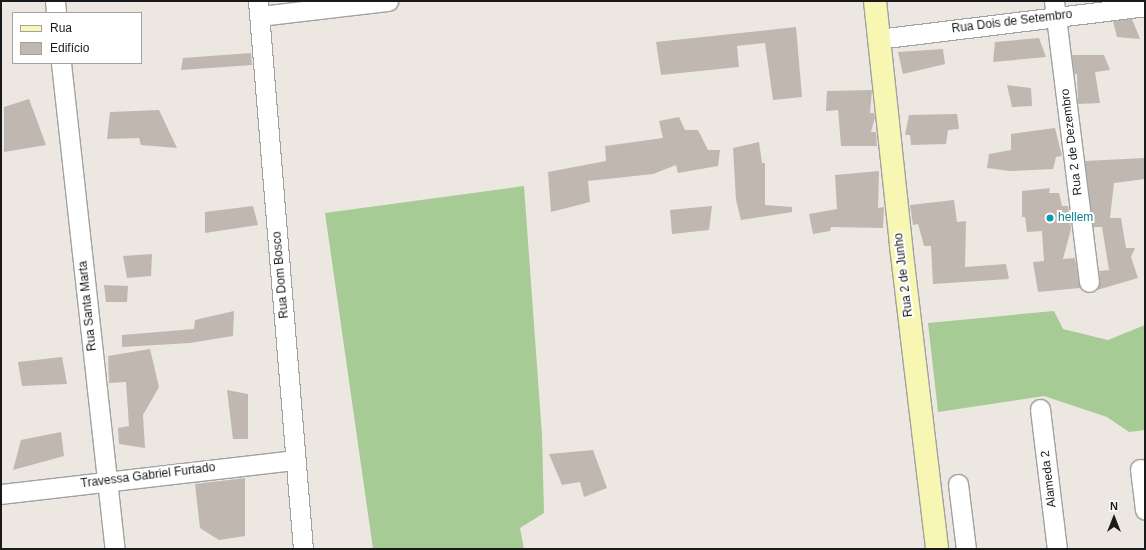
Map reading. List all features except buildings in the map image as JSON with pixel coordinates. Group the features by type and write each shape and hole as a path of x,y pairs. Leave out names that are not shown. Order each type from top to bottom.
{"street":[{"path":"55,1 56,12"},
{"path":"259,9 388,1"},
{"name":"Rua 2 de Junho","path":"875,1 878,39 937,549"},
{"name":"Rua Dois de Setembro","path":"878,39 1055,9 1145,6"},
{"name":"Rua Dom Bosco","path":"259,9 303,549"},
{"name":"Rua 2 de Dezembro","path":"1055,9 1089,282"},
{"name":"Rua Santa Marta","path":"61,64 115,549"},
{"name":"Alameda 2","path":"1040,409 1057,549"},
{"name":"Travessa Gabriel Furtado","path":"1,494 107,480 295,460"},
{"path":"1140,469 1145,510"},
{"path":"958,484 966,549"}],"green space":[{"path":"524,186 542,435 544,513 520,528 524,549 373,549 325,213"},
{"path":"1054,311 1063,329 1108,340 1145,325 1145,430 1129,432 1107,417 1044,396 938,412 928,323"}],"place":[{"name":"hellem","path":"1050,218"}]}
